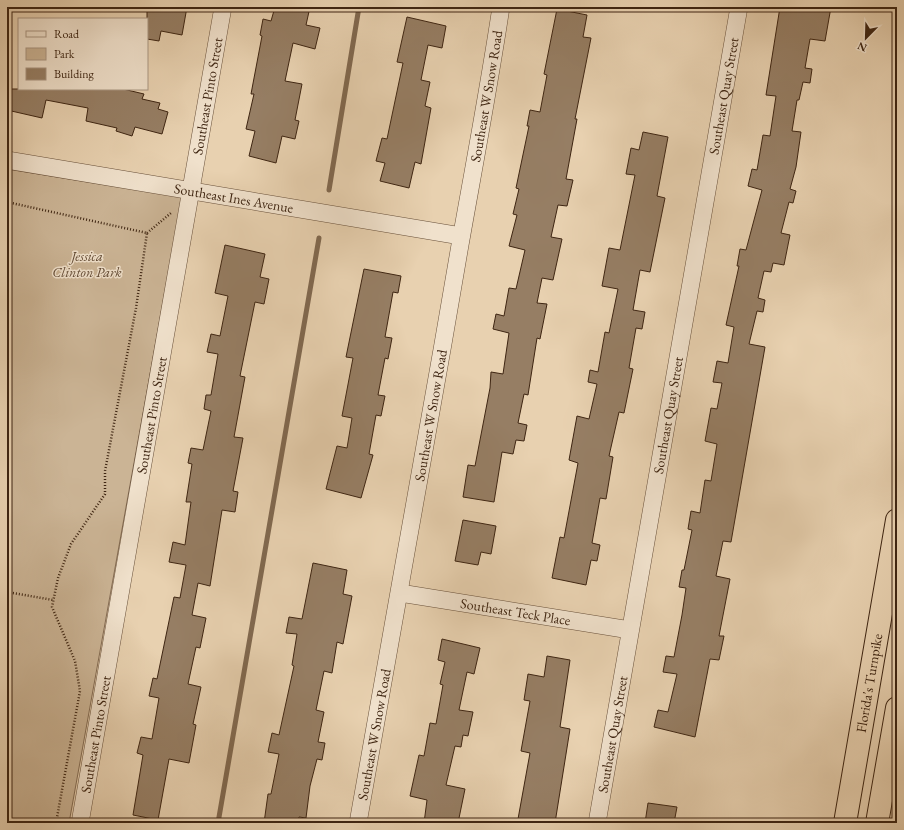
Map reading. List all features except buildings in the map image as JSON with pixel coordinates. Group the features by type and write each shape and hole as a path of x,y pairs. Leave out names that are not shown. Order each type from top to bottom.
{"highway":[{"name":"Florida's Turnpike","path":"844,823 897,520"},
{"path":"877,823 897,708"}],"street":[{"name":"Southeast Pinto Street","path":"80,823 223,7"},
{"name":"Southeast W Snow Road","path":"358,823 488,96 501,7"},
{"name":"Southeast Quay Street","path":"597,823 739,7"},
{"name":"Southeast Ines Avenue","path":"7,160 462,236"},
{"name":"Southeast Teck Place","path":"400,593 630,630"}],"path":[{"path":"7,202 147,233"},
{"path":"56,823 80,691 75,661 52,607 53,600 58,578 71,544 105,494 105,471 136,308 147,233 175,209"},
{"path":"7,592 53,600"}],"green space":[{"name":"Jessica Clinton Park","path":"7,169 182,197 69,823 7,823"}],"waterway":[{"path":"329,190 359,7"},
{"path":"218,823 319,238"}]}
